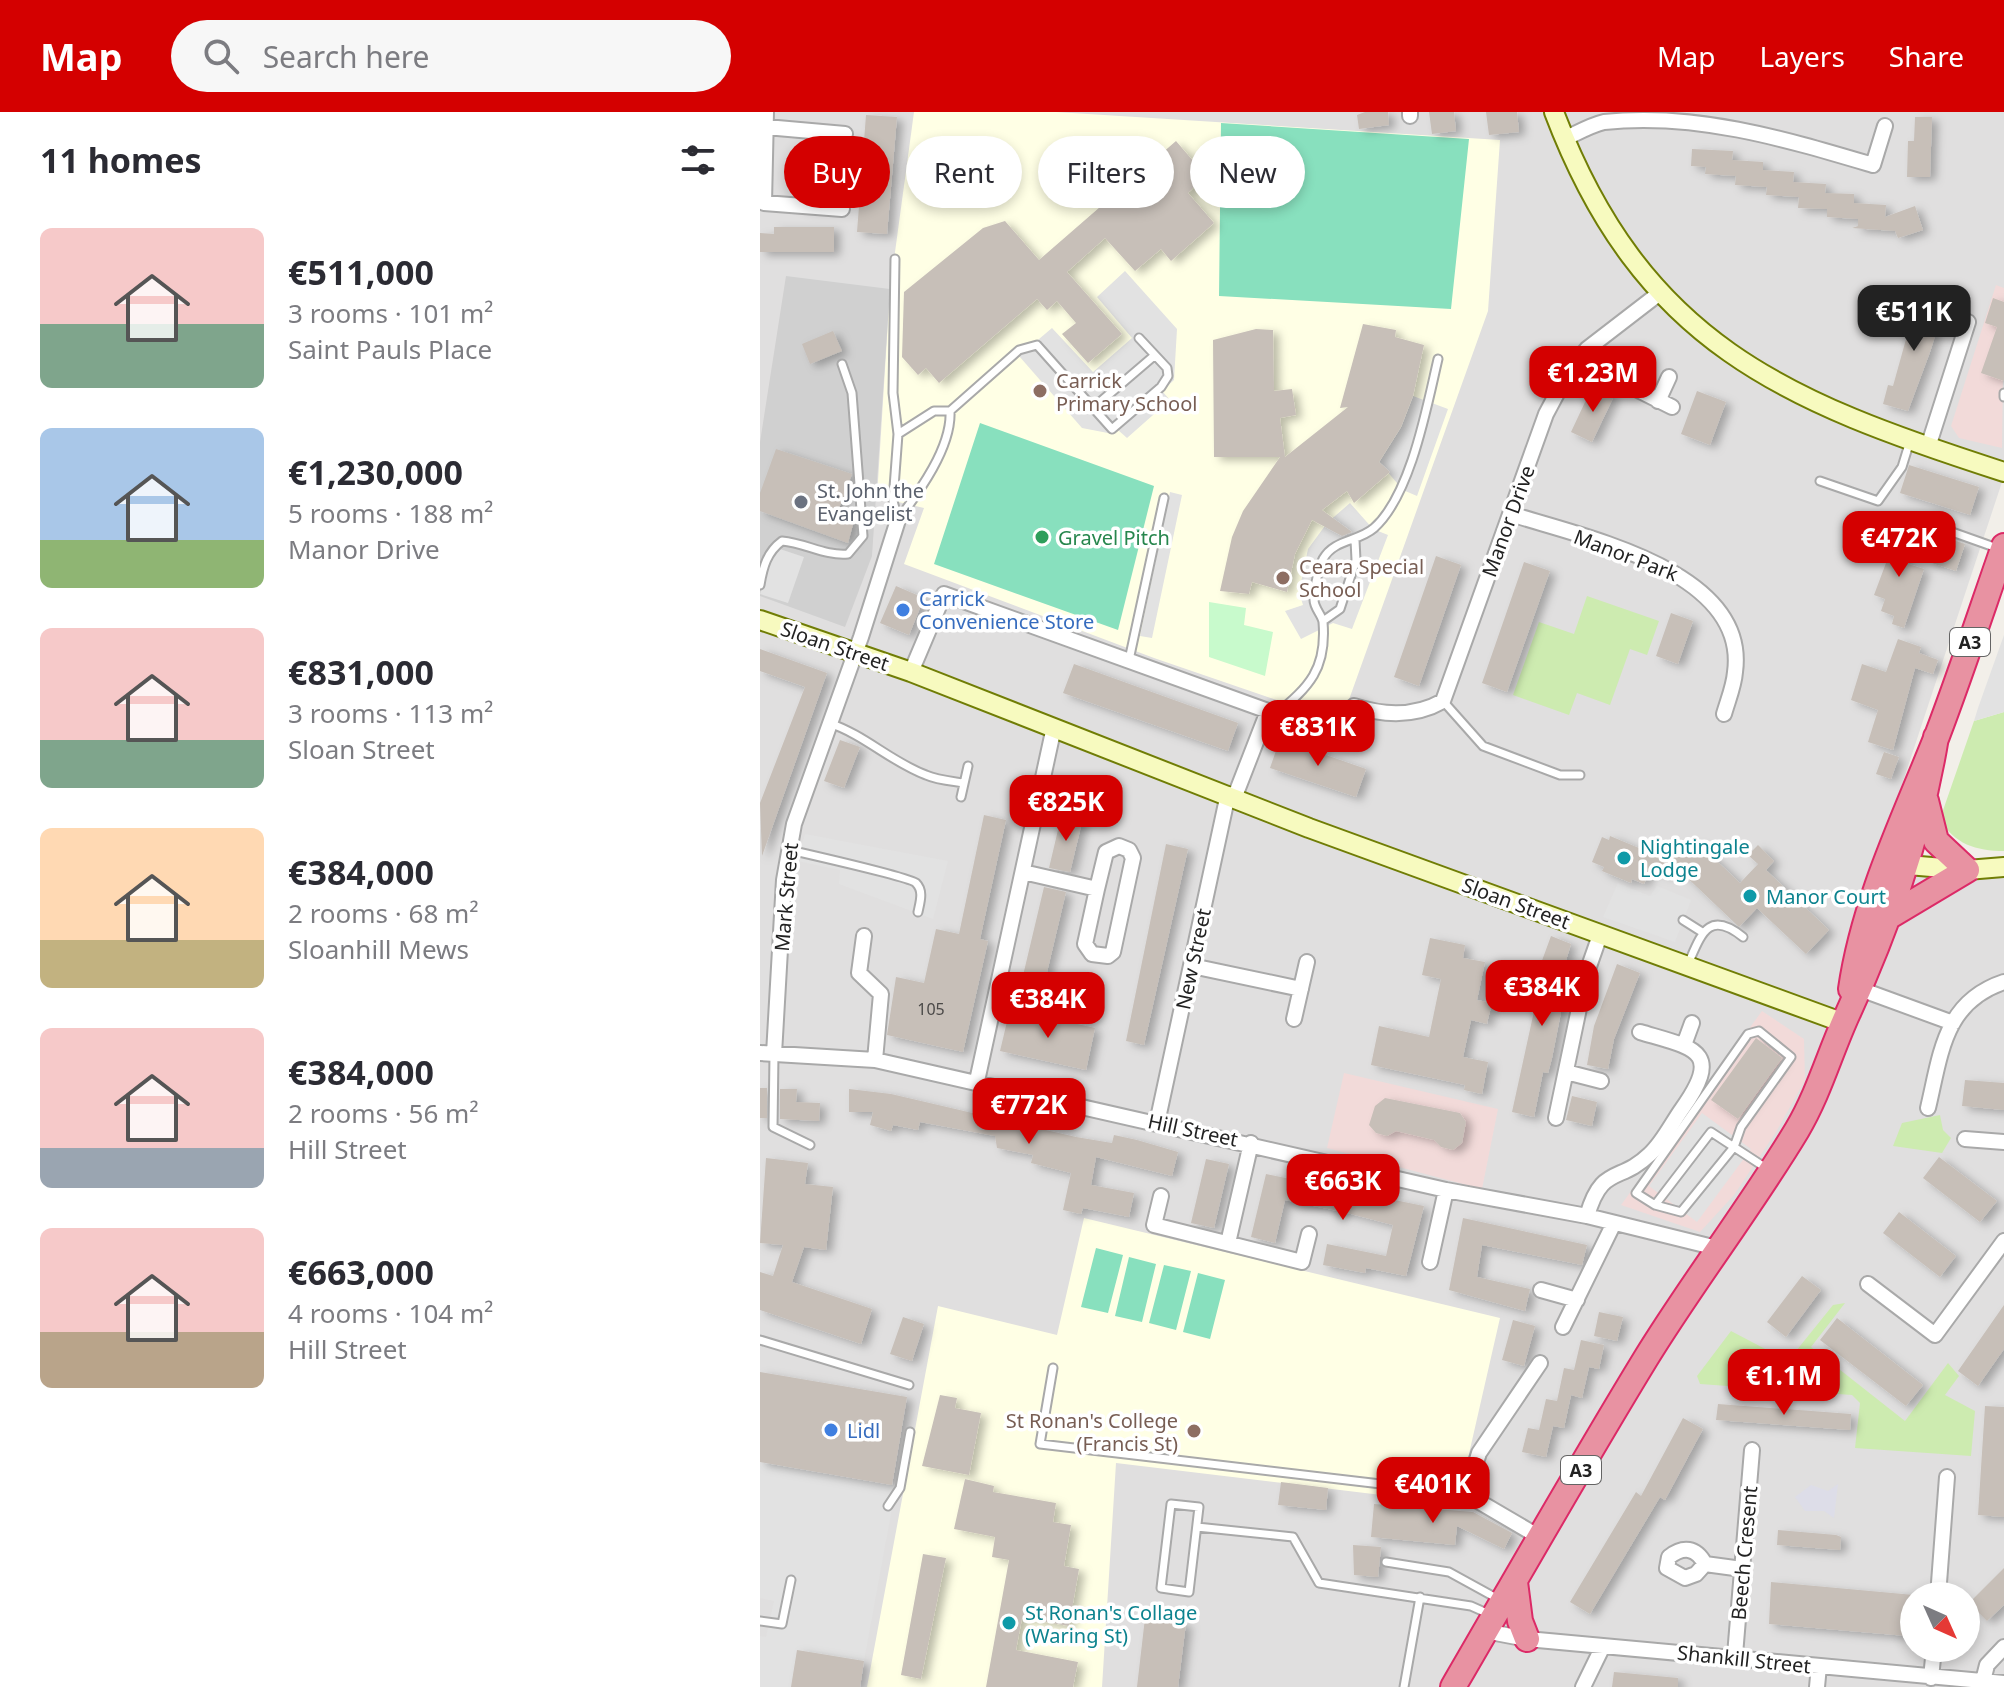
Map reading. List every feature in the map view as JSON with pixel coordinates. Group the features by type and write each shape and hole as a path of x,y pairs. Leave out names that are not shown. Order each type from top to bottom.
{"highway":[{"name":"A3","path":"1453,1687 1646,1357 1797,1129 1823,1079 1890,916 1896,864 1936,737 2003,548"},
{"name":"A3","path":"1846,1019 1857,949 1926,799 1936,737"},
{"path":"1890,916 1967,870 1936,841 1926,799"},
{"path":"1499,1608 1520,1621 1527,1639"}],"street":[{"path":"1554,112 1600,212 1661,292 1716,345 1742,364 1843,417 2004,472"},
{"path":"1564,139 1601,123 1675,117 1758,131 1873,165 1885,126"},
{"path":"842,209 764,203 766,120 845,134"},
{"name":"Manor Drive","path":"1443,701 1546,414 1570,369 1587,349 1661,292"},
{"path":"1919,444 1968,322"},
{"path":"1587,349 1624,383 1665,404 1669,377"},
{"name":"Manor Park","path":"1511,514 1614,547 1679,573 1696,585 1713,602 1731,636 1736,670 1724,714"},
{"name":"Mark Street","path":"767,1054 788,850 898,520"},
{"name":"Sloan Street","path":"911,672 944,594 1306,726"},
{"name":"Sloan Street","path":"760,620 911,672 1309,828 1600,935 1846,1019"},
{"path":"1354,706 1377,714 1412,713 1443,701"},
{"path":"1231,795 1272,713"},
{"path":"977,1081 1054,727"},
{"name":"New Street","path":"1157,1123 1231,795"},
{"path":"1119,846 1129,850 1133,858 1113,952 1108,956 1092,954 1085,944 1097,889 1106,852 1119,846"},
{"path":"1896,864 1967,870 2004,867"},
{"path":"1023,872 1097,889"},
{"path":"1556,1118 1586,975 1600,935"},
{"path":"864,936 859,973 881,994 875,1060"},
{"path":"1294,1019 1307,962"},
{"path":"1192,966 1301,989"},
{"path":"1934,1104 1953,1023 1960,1007 1975,994 2004,982"},
{"path":"1860,989 1953,1023"},
{"path":"1684,1045 1692,1023"},
{"path":"1587,1216 1595,1190 1601,1182 1650,1155 1701,1082 1702,1062 1684,1045 1640,1032"},
{"name":"Hill Street","path":"767,1054 875,1060 1251,1143 1446,1190 1587,1216 1717,1248"},
{"path":"1566,1072 1601,1081"},
{"path":"1965,1139 2004,1142"},
{"path":"1228,1243 1251,1143"},
{"path":"1430,1262 1446,1190"},
{"path":"1161,1196 1154,1225 1302,1262 1309,1234"},
{"path":"1563,1327 1614,1223"},
{"path":"1868,1284 1935,1335 2004,1241"},
{"path":"1541,1290 1577,1300"},
{"path":"1540,1363 1479,1453 1466,1494 1541,1538"},
{"name":"Beech Cresent","path":"1735,1655 1752,1450"},
{"path":"1939,1582 1947,1477"},
{"path":"1705,1564 1742,1569"},
{"name":"Shankill Street","path":"1499,1608 1527,1639 1735,1655 1931,1678 2004,1683"},
{"path":"1583,1687 1603,1646"},
{"path":"1983,1681 1987,1665 2004,1647"},
{"path":"1931,1678 1933,1662"},
{"path":"1817,1687 1819,1666"}],"lane":[{"path":"895,259 893,393 898,434 893,501 898,520"},
{"path":"898,434 934,411 950,411 1019,350 1037,345 1112,429 1161,387 1168,376 1167,368 1139,338"},
{"path":"1093,408 1155,355"},
{"path":"1272,713 1308,686 1316,675 1323,621 1313,600 1323,559 1337,543 1355,540 1373,529 1390,510 1426,410 1438,359"},
{"path":"760,585 764,566 774,547 782,541 797,542 830,556 848,554 863,536 852,393 842,364"},
{"path":"898,520 945,442 951,425 950,411"},
{"path":"1820,481 1878,501 1919,444"},
{"path":"1129,662 1164,498"},
{"path":"1910,517 2003,548"},
{"path":"1323,621 1340,609 1356,560 1355,540"},
{"path":"1443,701 1483,746 1560,775 1580,775"},
{"path":"829,723 855,732 899,763 927,776 964,783"},
{"path":"961,797 968,766"},
{"path":"788,850 843,862 865,871 908,877 918,885 922,896 918,912"},
{"path":"1683,920 1702,932"},
{"path":"1687,966 1702,932 1711,925 1727,926 1743,937"},
{"path":"1759,1031 1791,1057 1741,1127 1734,1147 1681,1212 1655,1205 1636,1193 1748,1034 1759,1031"},
{"path":"767,1054 773,1127 810,1145"},
{"path":"1655,1205 1711,1132 1770,1170"},
{"path":"760,1340 909,1385"},
{"path":"1053,1368 1040,1444 1466,1494"},
{"path":"888,1506 900,1488 910,1432"},
{"path":"1171,1504 1199,1507 1197,1527 1189,1592 1161,1588 1171,1504"},
{"path":"1197,1527 1293,1537 1319,1583 1499,1608"},
{"path":"1386,1562 1449,1572 1499,1608"},
{"path":"760,1621 782,1624 791,1580"},
{"path":"1404,1687 1420,1597"}],"shaded area":[{"path":"760,112 2004,112 2004,476 1876,863 2004,868 2004,1687 760,1687"},
{"name":"Carrick Primary School","path":"914,112 1056,112 1500,140 1488,311 1341,722 1154,658 904,564 924,508 877,497 890,289 906,171 906,208 1022,208 1022,136 911,136"},
{"path":"1125,271 1177,329 1174,380 1162,391 1170,400 1127,438 1118,430 1113,434 1082,428 1019,356 1052,328 1093,372 1132,338 1097,297"},
{"path":"786,276 890,289 872,556 845,627 760,596 760,442"},
{"path":"1996,285 2004,288 2002,448 1959,438 1951,426"},
{"path":"1413,396 1448,409 1417,496 1403,490 1379,462 1401,427"},
{"path":"1170,492 1182,495 1152,638 1140,636"},
{"path":"1350,503 1373,529 1388,535 1352,629 1333,623 1301,639 1285,611 1303,605 1299,592 1308,549 1327,523"},
{"path":"774,547 804,557 788,603 760,594"},
{"path":"2004,635 2004,712 1974,721 1978,708"},
{"path":"805,834 948,861 933,919 839,884 840,870 797,861"},
{"path":"1618,883 1650,896 1657,886 1691,900 1675,942 1603,917"},
{"path":"1762,1011 1804,1039 1805,1080 1776,1132 1734,1195 1700,1232 1621,1205"},
{"path":"1344,1073 1498,1109 1482,1189 1327,1148"},
{"path":"1702,1113 1751,1149 1697,1222 1649,1186"},
{"name":"St Ronan's College (Francis St)","path":"1084,1218 1500,1318 1463,1480 1445,1477 1439,1502 1116,1463 1102,1687 867,1687 938,1306 1057,1335"},
{"path":"760,1462 896,1486 864,1661 791,1687 760,1687 760,1636 766,1637 774,1601 760,1598"},
{"path":"1838,1484 1834,1518 1824,1511 1805,1511 1795,1497 1811,1485 1828,1491"}],"green space":[{"path":"1221,123 1469,139 1451,309 1219,296 1220,208 1305,208 1305,136 1221,136"},
{"name":"Gravel Pitch","path":"980,423 1154,486 1118,630 934,564"},
{"path":"1587,596 1659,621 1647,655 1630,649 1610,705 1577,693 1569,715 1513,695 1539,622 1574,634"},
{"path":"1209,602 1246,608 1244,625 1273,632 1265,676 1209,657"},
{"path":"2004,712 2004,851 1994,851 1959,840 1940,819 1974,721"},
{"path":"1940,1115 1943,1130 1951,1138 1942,1153 1893,1146 1902,1123"},
{"path":"1096,1248 1123,1255 1108,1313 1081,1307"},
{"path":"1129,1257 1156,1264 1142,1322 1115,1316"},
{"path":"1164,1265 1191,1271 1176,1330 1149,1323"},
{"path":"1198,1273 1225,1280 1210,1339 1183,1332"},
{"path":"1845,1303 1811,1347 1905,1421 1948,1363 1959,1376 1945,1395 1975,1411 1971,1456 1855,1448 1860,1403 1852,1395 1700,1384 1697,1376 1731,1331 1788,1361 1833,1305"}],"building":[{"path":"1388,112 1389,125 1359,129 1357,115"},
{"path":"1429,112 1454,112 1456,131 1432,134"},
{"path":"1486,112 1517,112 1519,132 1489,135"},
{"path":"866,115 897,117 890,199 890,136 864,136"},
{"path":"1915,117 1932,117 1930,177 1907,177 1908,141 1914,141"},
{"path":"1176,141 1190,157 1190,208 1201,208 1214,223 1171,261 1161,249 1135,271 1105,238 1067,272 1122,334 1088,363 1062,334 1076,323 1057,301 1047,310 1037,299 939,383 926,368 918,375 902,357 904,292 983,228 1005,221 1039,260 1099,208 1174,208"},
{"path":"1692,149 1733,151 1732,160 1763,162 1763,170 1794,172 1793,182 1826,184 1825,193 1854,194 1854,203 1886,205 1885,217 1915,206 1923,230 1898,238 1895,231 1852,228 1858,226 1858,219 1827,217 1827,209 1798,208 1799,197 1766,195 1767,187 1735,185 1736,176 1705,174 1706,167 1691,166"},
{"path":"859,208 889,208 887,234 857,232"},
{"path":"774,227 834,227 834,252 760,252 760,233 774,234"},
{"path":"1914,294 1940,301 1931,331 1936,333 1908,411 1883,404 1888,385 1893,386 1913,314 1909,312"},
{"path":"1993,298 2004,302 2004,381 1981,373 1997,327 1985,323"},
{"path":"1363,324 1396,330 1395,337 1424,345 1413,396 1401,427 1379,462 1390,472 1354,503 1347,491 1322,510 1352,532 1342,536 1312,520 1295,554 1287,592 1252,582 1249,594 1220,591 1232,537 1243,511 1280,457 1214,457 1213,340 1256,329 1273,330 1274,391 1292,389 1296,415 1280,418 1285,457 1348,407 1340,408"},
{"path":"833,331 842,351 810,364 802,344"},
{"path":"1593,385 1614,396 1592,442 1571,432"},
{"path":"1697,391 1726,402 1710,445 1681,434"},
{"name":"St. John the Evangelist","path":"776,449 852,474 838,511 855,517 848,543 760,511 760,493"},
{"path":"1909,465 1979,487 1970,515 1900,493"},
{"path":"1901,523 1915,528 1902,562 1924,569 1904,628 1892,624 1894,616 1881,611 1885,599 1874,595"},
{"path":"1938,535 1965,544 1956,571 1929,562"},
{"path":"1436,556 1461,565 1419,686 1394,677"},
{"path":"1524,562 1550,571 1507,692 1482,683"},
{"name":"Carrick Convenience Store","path":"896,586 924,598 909,635 880,623"},
{"path":"1671,613 1693,621 1678,664 1656,656"},
{"path":"1898,639 1921,647 1919,653 1938,660 1933,674 1915,668 1893,750 1868,742 1878,710 1851,700 1862,664 1886,672"},
{"path":"760,649 827,673 762,856 760,803 805,687 760,671"},
{"path":"1074,664 1238,723 1228,751 1063,693"},
{"path":"1280,739 1366,769 1356,797 1270,768"},
{"path":"840,740 860,747 844,788 824,781"},
{"path":"1884,752 1899,757 1891,779 1876,774"},
{"path":"1062,813 1083,818 1070,872 1049,868"},
{"path":"984,815 1006,820 980,939 988,941 963,1052 887,1035 896,977 924,983 936,929 959,934"},
{"name":"Manor Court","path":"1610,836 1663,858 1678,842 1688,851 1697,842 1740,883 1758,864 1748,855 1758,845 1774,861 1766,870 1829,930 1806,954 1757,908 1739,927 1676,867 1668,875 1651,868 1644,884 1632,879 1631,883 1602,871 1604,867 1592,862 1602,837 1609,840"},
{"path":"1166,844 1188,849 1144,1045 1126,1041"},
{"path":"1044,887 1066,892 1043,989 1021,984"},
{"path":"1551,936 1571,944 1557,990 1565,992 1552,1058 1548,1073 1543,1072 1534,1117 1512,1112 1541,979 1536,977"},
{"path":"1430,938 1465,945 1463,958 1485,962 1477,1000 1492,1003 1487,1024 1471,1020 1463,1057 1488,1062 1482,1094 1464,1090 1465,1085 1371,1065 1379,1026 1429,1037 1441,979 1422,975"},
{"path":"1617,964 1640,973 1614,1039 1608,1069 1587,1065 1594,1026"},
{"path":"1010,1009 1095,1028 1086,1070 1000,1051"},
{"path":"1756,1038 1782,1058 1738,1119 1711,1100"},
{"path":"1965,1080 2004,1083 2004,1110 1962,1106"},
{"path":"760,1088 767,1088 767,1118 760,1118"},
{"path":"780,1089 797,1089 796,1102 820,1103 819,1121 780,1119"},
{"path":"849,1089 891,1094 1076,1137 1112,1143 1114,1135 1178,1152 1172,1176 1096,1157 1091,1185 1134,1193 1129,1217 1083,1208 1081,1214 1063,1210 1071,1173 1031,1163 1033,1155 997,1148 995,1136 920,1122 918,1130 893,1125 891,1131 870,1125 873,1112 849,1112"},
{"path":"1572,1096 1597,1102 1592,1126 1566,1120"},
{"path":"1385,1098 1460,1113 1466,1122 1462,1143 1453,1150 1441,1147 1434,1140 1396,1131 1387,1136 1376,1133 1369,1125 1375,1106"},
{"path":"1939,1157 1997,1201 1980,1222 1923,1178"},
{"path":"766,1158 808,1163 805,1184 833,1187 826,1250 804,1247 792,1282 872,1309 861,1344 760,1310 760,1272 773,1276 783,1245 760,1243"},
{"path":"1206,1159 1229,1164 1214,1228 1191,1223"},
{"path":"1266,1174 1424,1206 1406,1276 1366,1268 1365,1273 1323,1265 1327,1244 1386,1256 1393,1225 1347,1213 1285,1200 1275,1243 1251,1237"},
{"path":"1899,1212 1956,1256 1940,1277 1883,1233"},
{"path":"1463,1218 1587,1245 1582,1265 1482,1245 1477,1277 1530,1289 1525,1311 1449,1290"},
{"path":"1802,1276 1821,1290 1786,1337 1767,1322"},
{"path":"2004,1305 2004,1349 1978,1386 1958,1371"},
{"path":"1599,1312 1623,1317 1617,1341 1594,1336"},
{"path":"903,1317 924,1324 912,1361 890,1354"},
{"path":"1837,1318 1923,1385 1906,1406 1820,1340"},
{"path":"1513,1320 1535,1326 1524,1366 1502,1360"},
{"path":"1581,1340 1604,1345 1599,1369 1589,1367 1582,1398 1571,1395 1564,1428 1553,1426 1546,1457 1522,1452 1528,1428 1539,1430 1546,1399 1557,1401 1564,1368 1574,1370"},
{"name":"Lidl","path":"760,1372 907,1397 892,1485 760,1462"},
{"path":"940,1395 957,1398 955,1408 981,1413 969,1475 922,1466"},
{"path":"1718,1404 1851,1414 1850,1430 1716,1420"},
{"path":"1985,1406 2004,1407 2004,1517 1978,1515"},
{"path":"1683,1418 1703,1429 1665,1500 1660,1497 1590,1614 1570,1602 1636,1492 1641,1496"},
{"path":"965,1479 994,1486 993,1492 1056,1503 1053,1522 1071,1525 1064,1566 1079,1569 1069,1626 1022,1618 1016,1650 1078,1662 1073,1687 986,1687 1009,1560 992,1557 995,1537 954,1529"},
{"path":"1281,1482 1328,1488 1326,1510 1278,1505"},
{"path":"1374,1504 1473,1512 1512,1533 1504,1549 1457,1526 1455,1545 1371,1537"},
{"path":"1778,1530 1836,1535 1841,1537 1840,1550 1777,1545"},
{"path":"1353,1545 1381,1547 1378,1577 1354,1575"},
{"path":"923,1554 946,1558 921,1679 901,1675"},
{"path":"2004,1568 2004,1605 1987,1621 1980,1614 1980,1592"},
{"path":"1771,1582 1900,1594 1900,1635 1769,1624"},
{"path":"1145,1618 1186,1623 1178,1687 1137,1687"},
{"path":"797,1650 864,1661 860,1687 791,1687"},
{"path":"1614,1672 1678,1678 1678,1687 1612,1687"}],"place":[{"name":"Carrick Primary School","path":"1040,391"},
{"name":"St. John the Evangelist","path":"801,502"},
{"name":"Gravel Pitch","path":"1042,537"},
{"name":"Ceara Special School","path":"1283,578"},
{"name":"Carrick Convenience Store","path":"903,610"},
{"name":"Nightingale Lodge","path":"1624,858"},
{"name":"Manor Court","path":"1750,896"},
{"name":"Lidl","path":"831,1430"},
{"name":"St Ronan's College (Francis St)","path":"1194,1431"},
{"name":"St Ronan's Collage (Waring St)","path":"1009,1623"}]}
